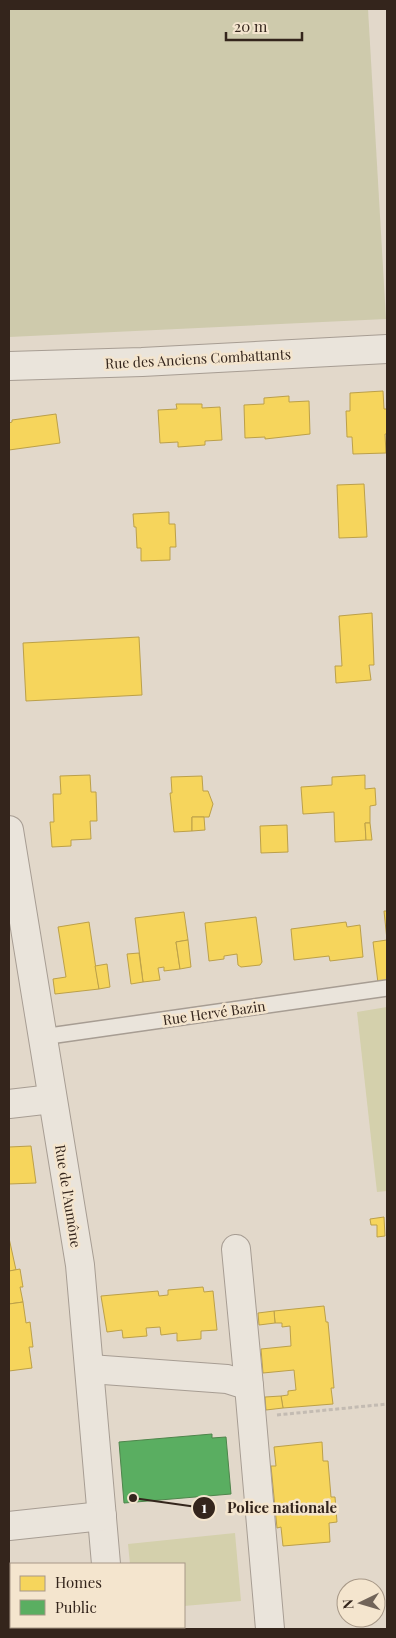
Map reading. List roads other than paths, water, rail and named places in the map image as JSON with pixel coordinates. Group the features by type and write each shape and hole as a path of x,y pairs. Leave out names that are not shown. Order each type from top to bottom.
{"street":[{"name":"Rue des Anciens Combattants","path":"9,366 142,362 387,349"},
{"name":"Rue de l'Aumône","path":"9,830 80,1265 106,1563"},
{"path":"9,1104 52,1099"},
{"path":"236,1249 270,1629"},
{"path":"90,1369 227,1379 249,1386"},
{"path":"9,1526 102,1516"}],"lane":[{"name":"Rue Hervé Bazin","path":"42,1037 387,988"}],"place":[{"name":"Police nationale","path":"133,1498"}]}
